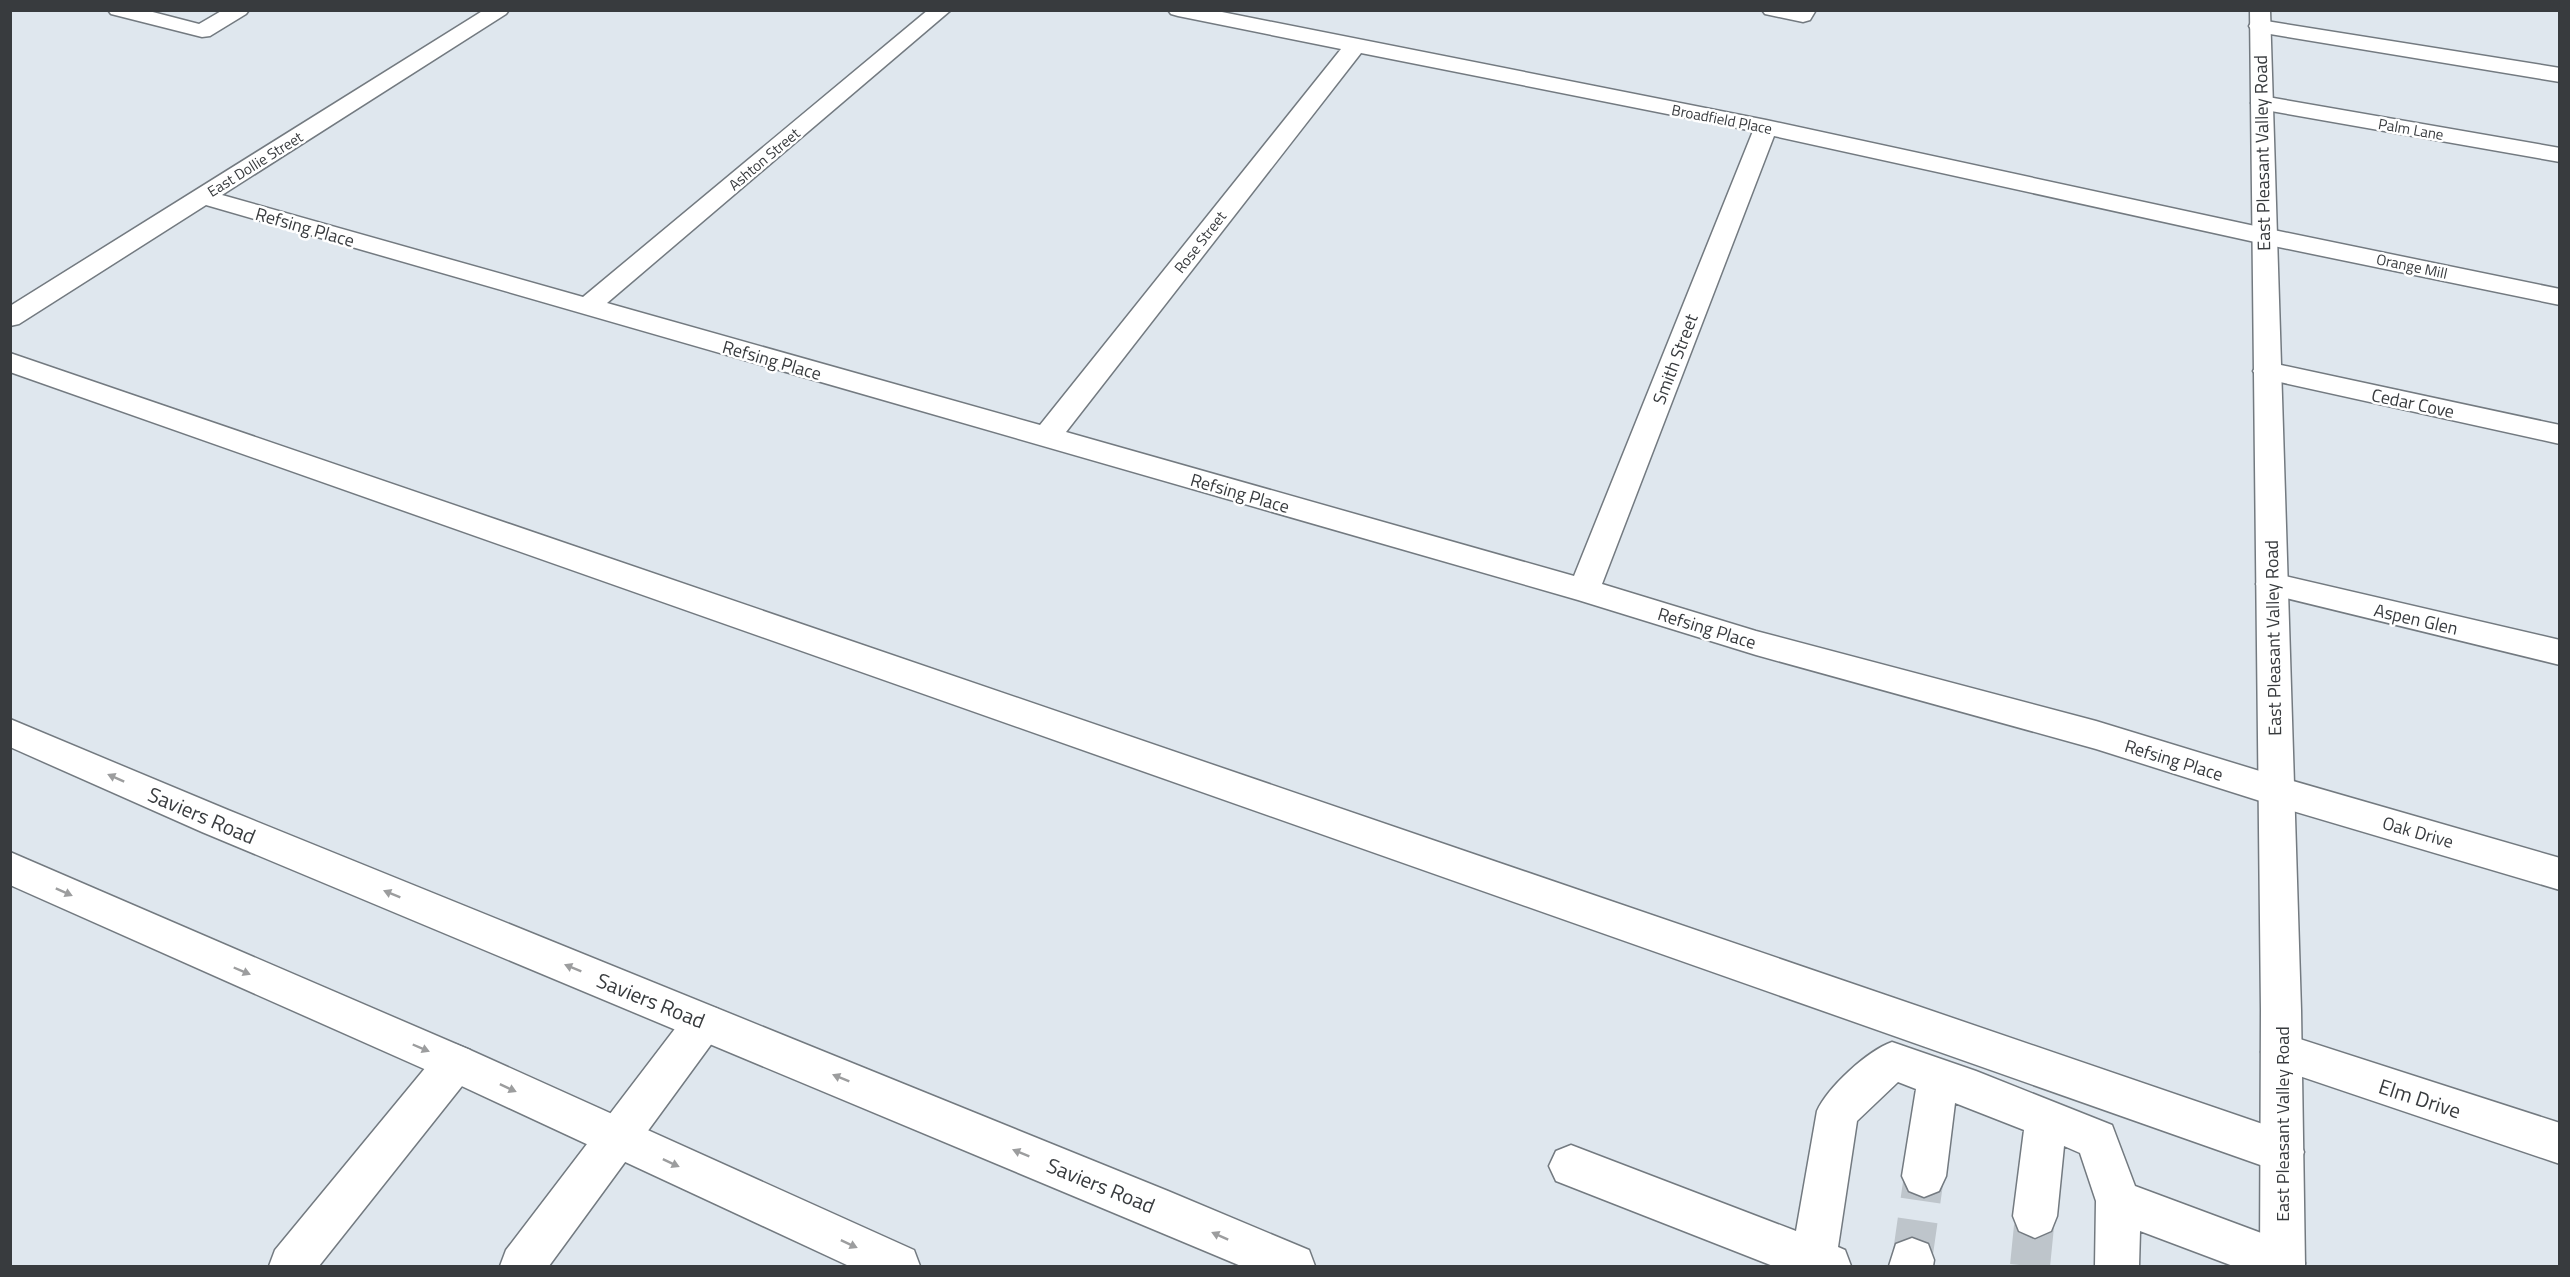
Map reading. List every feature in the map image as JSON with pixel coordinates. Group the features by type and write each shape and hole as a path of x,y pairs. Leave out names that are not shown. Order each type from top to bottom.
{"street":[{"path":"118,10 202,31 239,10"},
{"name":"East Dollie Street","path":"10,318 499,10"},
{"name":"Ashton Street","path":"587,307 941,10"},
{"name":"Broadfield Place","path":"1178,10 1766,127 2264,236"},
{"path":"1772,10 1803,16 1806,10"},
{"path":"2260,18 2559,75"},
{"name":"East Pleasant Valley Road","path":"2260,18 2283,1152 2283,1265"},
{"name":"Rose Street","path":"1046,438 1355,46"},
{"name":"Palm Lane","path":"2262,103 2559,155"},
{"name":"Smith Street","path":"1584,590 1766,127"},
{"name":"Refsing Place","path":"203,197 1584,590 1756,643 2096,735 2276,791"},
{"name":"Orange Mill","path":"2264,236 2559,297"},
{"path":"10,362 2283,1152"},
{"name":"Cedar Cove","path":"2266,371 2559,435"},
{"name":"Aspen Glen","path":"2272,584 2559,653"},
{"name":"Saviers Road","path":"10,732 215,821 1293,1266"},
{"name":"Oak Drive","path":"2276,791 2559,874"},
{"path":"10,868 455,1063 898,1266"},
{"path":"522,1266 704,1022"},
{"path":"1924,1176 1957,1084 1984,1048"},
{"name":"Elm Drive","path":"2281,1052 2559,1144"},
{"path":"1570,1167 1818,1264 1838,1111 1892,1061 2097,1139 2118,1201 2117,1266"},
{"path":"291,1266 455,1063"},
{"path":"2035,1216 2046,1119"},
{"path":"2118,1201 2283,1265"}],"tunnel":[{"path":"1912,1260 1924,1176"},
{"path":"2030,1266 2035,1216"}]}
